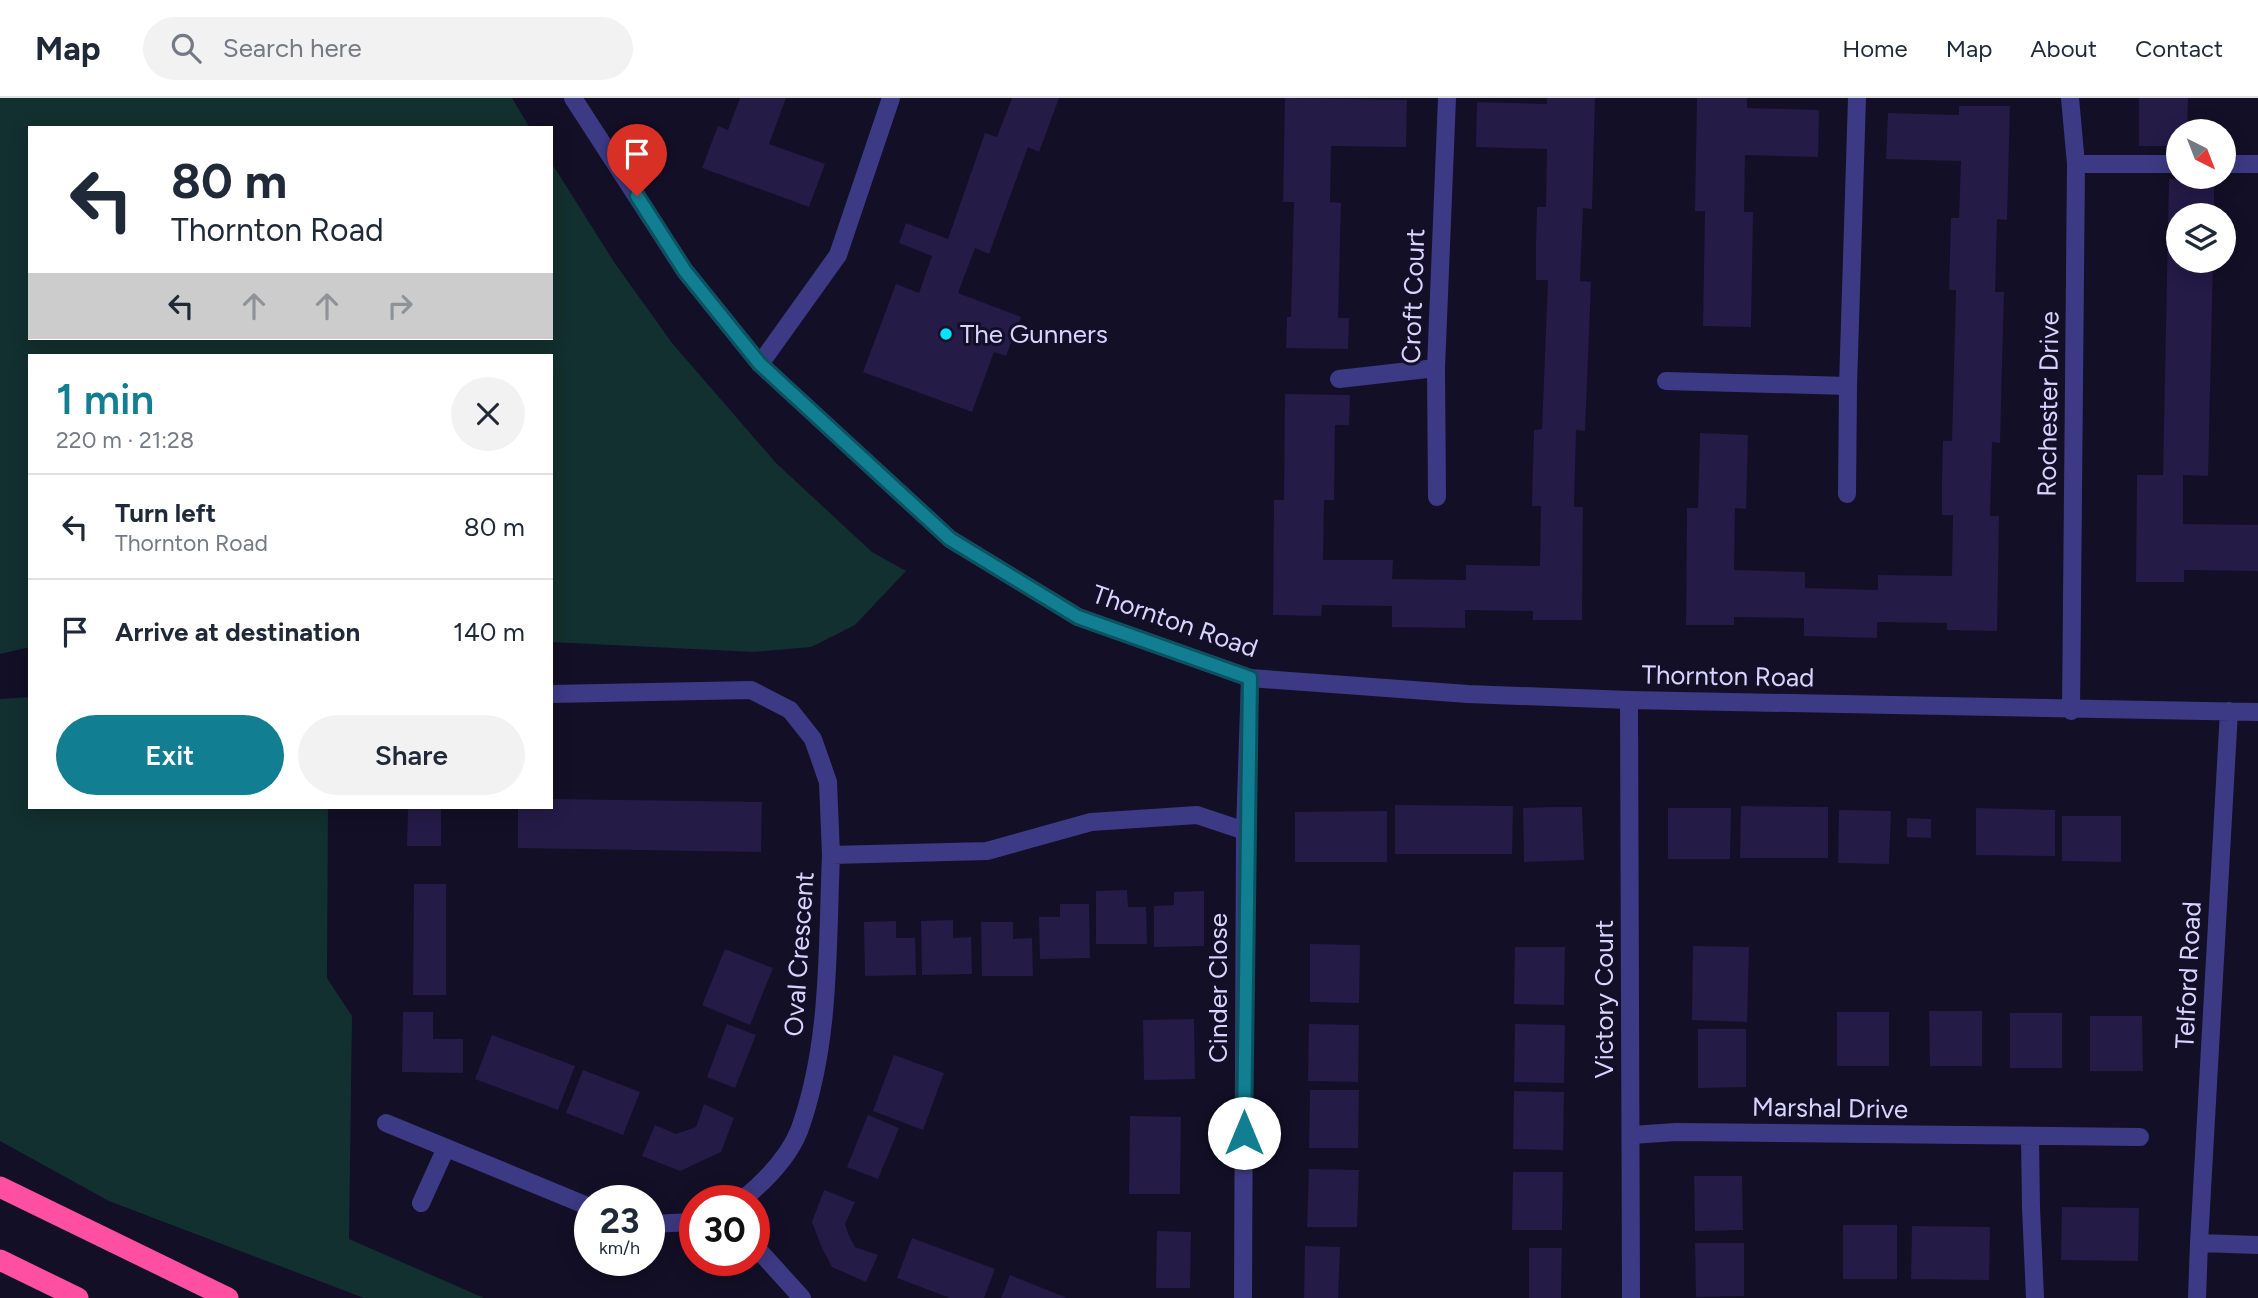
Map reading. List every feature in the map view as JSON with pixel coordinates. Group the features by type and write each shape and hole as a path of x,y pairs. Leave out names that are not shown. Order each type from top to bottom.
{"highway":[{"path":"0,1187 228,1298"},
{"path":"0,1260 78,1298"}],"street":[{"name":"Thornton Road","path":"573,98 685,271 760,364 950,539 1078,617 1250,678 1468,694 1629,700 2071,711 2258,712"},
{"path":"760,364 838,255 891,98"},
{"name":"Croft Court","path":"1437,497 1436,368 1447,98"},
{"path":"1847,494 1847,386 1857,98"},
{"name":"Rochester Drive","path":"2070,98 2076,164 2071,711"},
{"path":"2076,164 2166,164"},
{"path":"2236,164 2258,164"},
{"path":"1339,379 1436,368"},
{"path":"1666,381 1847,386"},
{"name":"Cinder Close","path":"1243,1298 1245,831 1250,678"},
{"path":"553,694 751,690 790,710 813,739 828,782 831,855"},
{"name":"Victory Court","path":"1629,700 1631,1298"},
{"name":"Telford Road","path":"2197,1298 2229,710"},
{"name":"Oval Crescent","path":"761,1185 768,1179 798,1132 823,1033 831,855 987,851 1091,822 1197,815 1245,831"},
{"path":"386,1123 574,1200"},
{"name":"Marshal Drive","path":"1631,1135 1676,1132 2140,1137"},
{"path":"2030,1137 2035,1298"},
{"path":"421,1203 446,1148"},
{"path":"2199,1243 2258,1245"},
{"path":"770,1263 802,1298"}],"green space":[{"path":"0,98 512,98 529,126 28,126 28,340 553,340 553,165 614,262 672,343 776,463 872,552 906,571 855,625 811,647 754,652 553,642 553,354 28,354 28,647 0,654"},
{"path":"28,697 28,809 328,809 327,978 352,1016 349,1239 484,1298 364,1298 109,1201 0,1141 0,699"}],"building":[{"path":"740,98 786,98 769,144 825,164 809,207 702,168 718,126 728,130"},
{"name":"The Gunners","path":"1012,98 1059,98 1039,152 1028,147 989,254 975,248 958,293 1021,317 1006,356 994,352 972,412 863,372 896,284 919,293 932,256 899,243 906,223 948,239 985,133 997,137"},
{"path":"1285,98 1407,100 1406,147 1331,146 1330,202 1341,203 1338,318 1349,318 1348,349 1286,348 1287,317 1291,317 1294,202 1283,202"},
{"path":"1547,98 1595,98 1592,209 1583,208 1580,281 1591,282 1585,431 1576,430 1574,507 1583,507 1582,620 1533,620 1533,611 1465,610 1465,628 1392,627 1392,606 1322,605 1321,616 1273,615 1274,500 1284,500 1285,394 1350,395 1349,425 1335,425 1334,500 1324,500 1323,560 1393,560 1392,579 1466,580 1466,565 1540,566 1541,506 1532,506 1534,430 1542,429 1548,280 1536,280 1536,243 1537,207 1546,207 1547,149 1476,147 1477,102 1547,104"},
{"path":"1697,98 1747,98 1747,108 1819,110 1818,157 1745,155 1744,212 1753,212 1751,327 1703,326 1705,211 1695,211"},
{"path":"2139,98 2188,98 2187,119 2166,119 2166,146 2139,146"},
{"path":"1959,106 2010,106 2007,220 1997,219 1995,292 2004,292 2000,443 1992,442 1990,516 1999,516 1997,631 1947,630 1947,623 1877,622 1877,638 1804,636 1804,618 1734,617 1734,625 1686,625 1687,508 1698,508 1700,433 1748,435 1746,509 1735,508 1734,570 1805,572 1805,588 1878,590 1878,575 1952,576 1953,515 1942,515 1942,478 1943,441 1952,441 1956,290 1949,290 1951,218 1959,218 1961,161 1886,159 1888,113 1959,115"},
{"path":"2169,189 2214,189 2214,203 2169,203"},
{"path":"2167,273 2213,273 2208,476 2183,475 2183,524 2258,525 2258,571 2184,570 2184,582 2136,582 2137,475 2163,475"},
{"path":"553,799 762,802 761,852 518,848 518,809 553,809"},
{"path":"1395,805 1513,806 1512,854 1395,854"},
{"path":"1741,806 1828,807 1828,858 1740,858"},
{"path":"1582,807 1584,860 1524,862 1523,808"},
{"path":"1668,808 1731,808 1730,859 1668,859"},
{"path":"1976,808 2055,810 2055,856 1976,855"},
{"path":"408,809 441,809 441,846 407,846"},
{"path":"1839,810 1891,811 1889,864 1838,863"},
{"path":"1387,811 1387,862 1295,862 1295,812"},
{"path":"2062,816 2121,816 2121,862 2062,861"},
{"path":"1907,818 1931,819 1931,838 1907,837"},
{"path":"414,884 446,884 446,995 413,995"},
{"path":"1127,890 1128,907 1146,907 1147,944 1096,944 1096,891"},
{"path":"1204,891 1204,946 1154,947 1154,906 1174,905 1174,892"},
{"path":"1060,904 1089,904 1090,958 1040,959 1039,917 1060,917"},
{"path":"953,920 953,938 971,937 972,974 922,975 921,921"},
{"path":"896,921 896,938 915,938 916,975 865,976 864,922"},
{"path":"981,922 1013,922 1013,939 1032,938 1033,976 982,976"},
{"path":"1310,944 1360,945 1359,1003 1310,1002"},
{"path":"1693,946 1749,947 1747,1022 1692,1020"},
{"path":"1515,947 1565,947 1564,1005 1514,1004"},
{"path":"725,949 773,968 750,1025 702,1005"},
{"path":"1929,1011 1982,1011 1982,1066 1930,1066"},
{"path":"403,1012 433,1012 433,1039 463,1039 463,1073 402,1072"},
{"path":"1837,1012 1889,1012 1889,1066 1837,1066"},
{"path":"2010,1013 2062,1013 2062,1068 2010,1068"},
{"path":"2090,1016 2142,1016 2143,1071 2090,1071"},
{"path":"1194,1019 1195,1079 1144,1080 1143,1020"},
{"path":"727,1024 756,1035 735,1088 707,1077"},
{"path":"1309,1024 1359,1025 1358,1082 1308,1081"},
{"path":"1515,1024 1565,1025 1564,1083 1514,1082"},
{"path":"1698,1029 1746,1029 1746,1087 1698,1088"},
{"path":"492,1035 575,1066 558,1110 475,1079"},
{"path":"894,1055 944,1073 923,1130 873,1111"},
{"path":"583,1070 640,1092 623,1135 566,1113"},
{"path":"1310,1090 1359,1090 1358,1148 1309,1148"},
{"path":"1514,1091 1564,1092 1563,1150 1513,1149"},
{"path":"704,1104 734,1118 721,1152 680,1171 642,1156 655,1125 676,1134 696,1127"},
{"path":"868,1115 899,1128 878,1179 847,1167"},
{"path":"1130,1116 1181,1117 1180,1194 1129,1194"},
{"path":"1309,1169 1359,1170 1357,1227 1307,1227"},
{"path":"1513,1172 1563,1172 1562,1230 1512,1230"},
{"path":"1694,1176 1742,1176 1743,1230 1695,1231"},
{"path":"824,1190 855,1202 845,1224 849,1236 855,1247 878,1255 866,1282 832,1267 821,1246 812,1222"},
{"path":"2062,1207 2139,1208 2138,1261 2061,1260"},
{"path":"1843,1225 1897,1225 1897,1279 1843,1279"},
{"path":"1912,1226 1990,1227 1989,1280 1911,1279"},
{"path":"1157,1231 1191,1232 1190,1288 1156,1288"},
{"path":"912,1238 995,1269 984,1298 950,1298 897,1278"},
{"path":"1695,1243 1744,1243 1744,1296 1696,1297"},
{"path":"1305,1246 1340,1247 1338,1298 1304,1298"},
{"path":"1529,1248 1562,1248 1561,1298 1529,1298"},
{"path":"1010,1275 1067,1298 1001,1298"}],"place":[{"name":"The Gunners","path":"946,334"}],"route":[{"path":"637,196 685,271 760,364 950,539 1078,617 1250,678 1245,831 1244,1133"}]}
